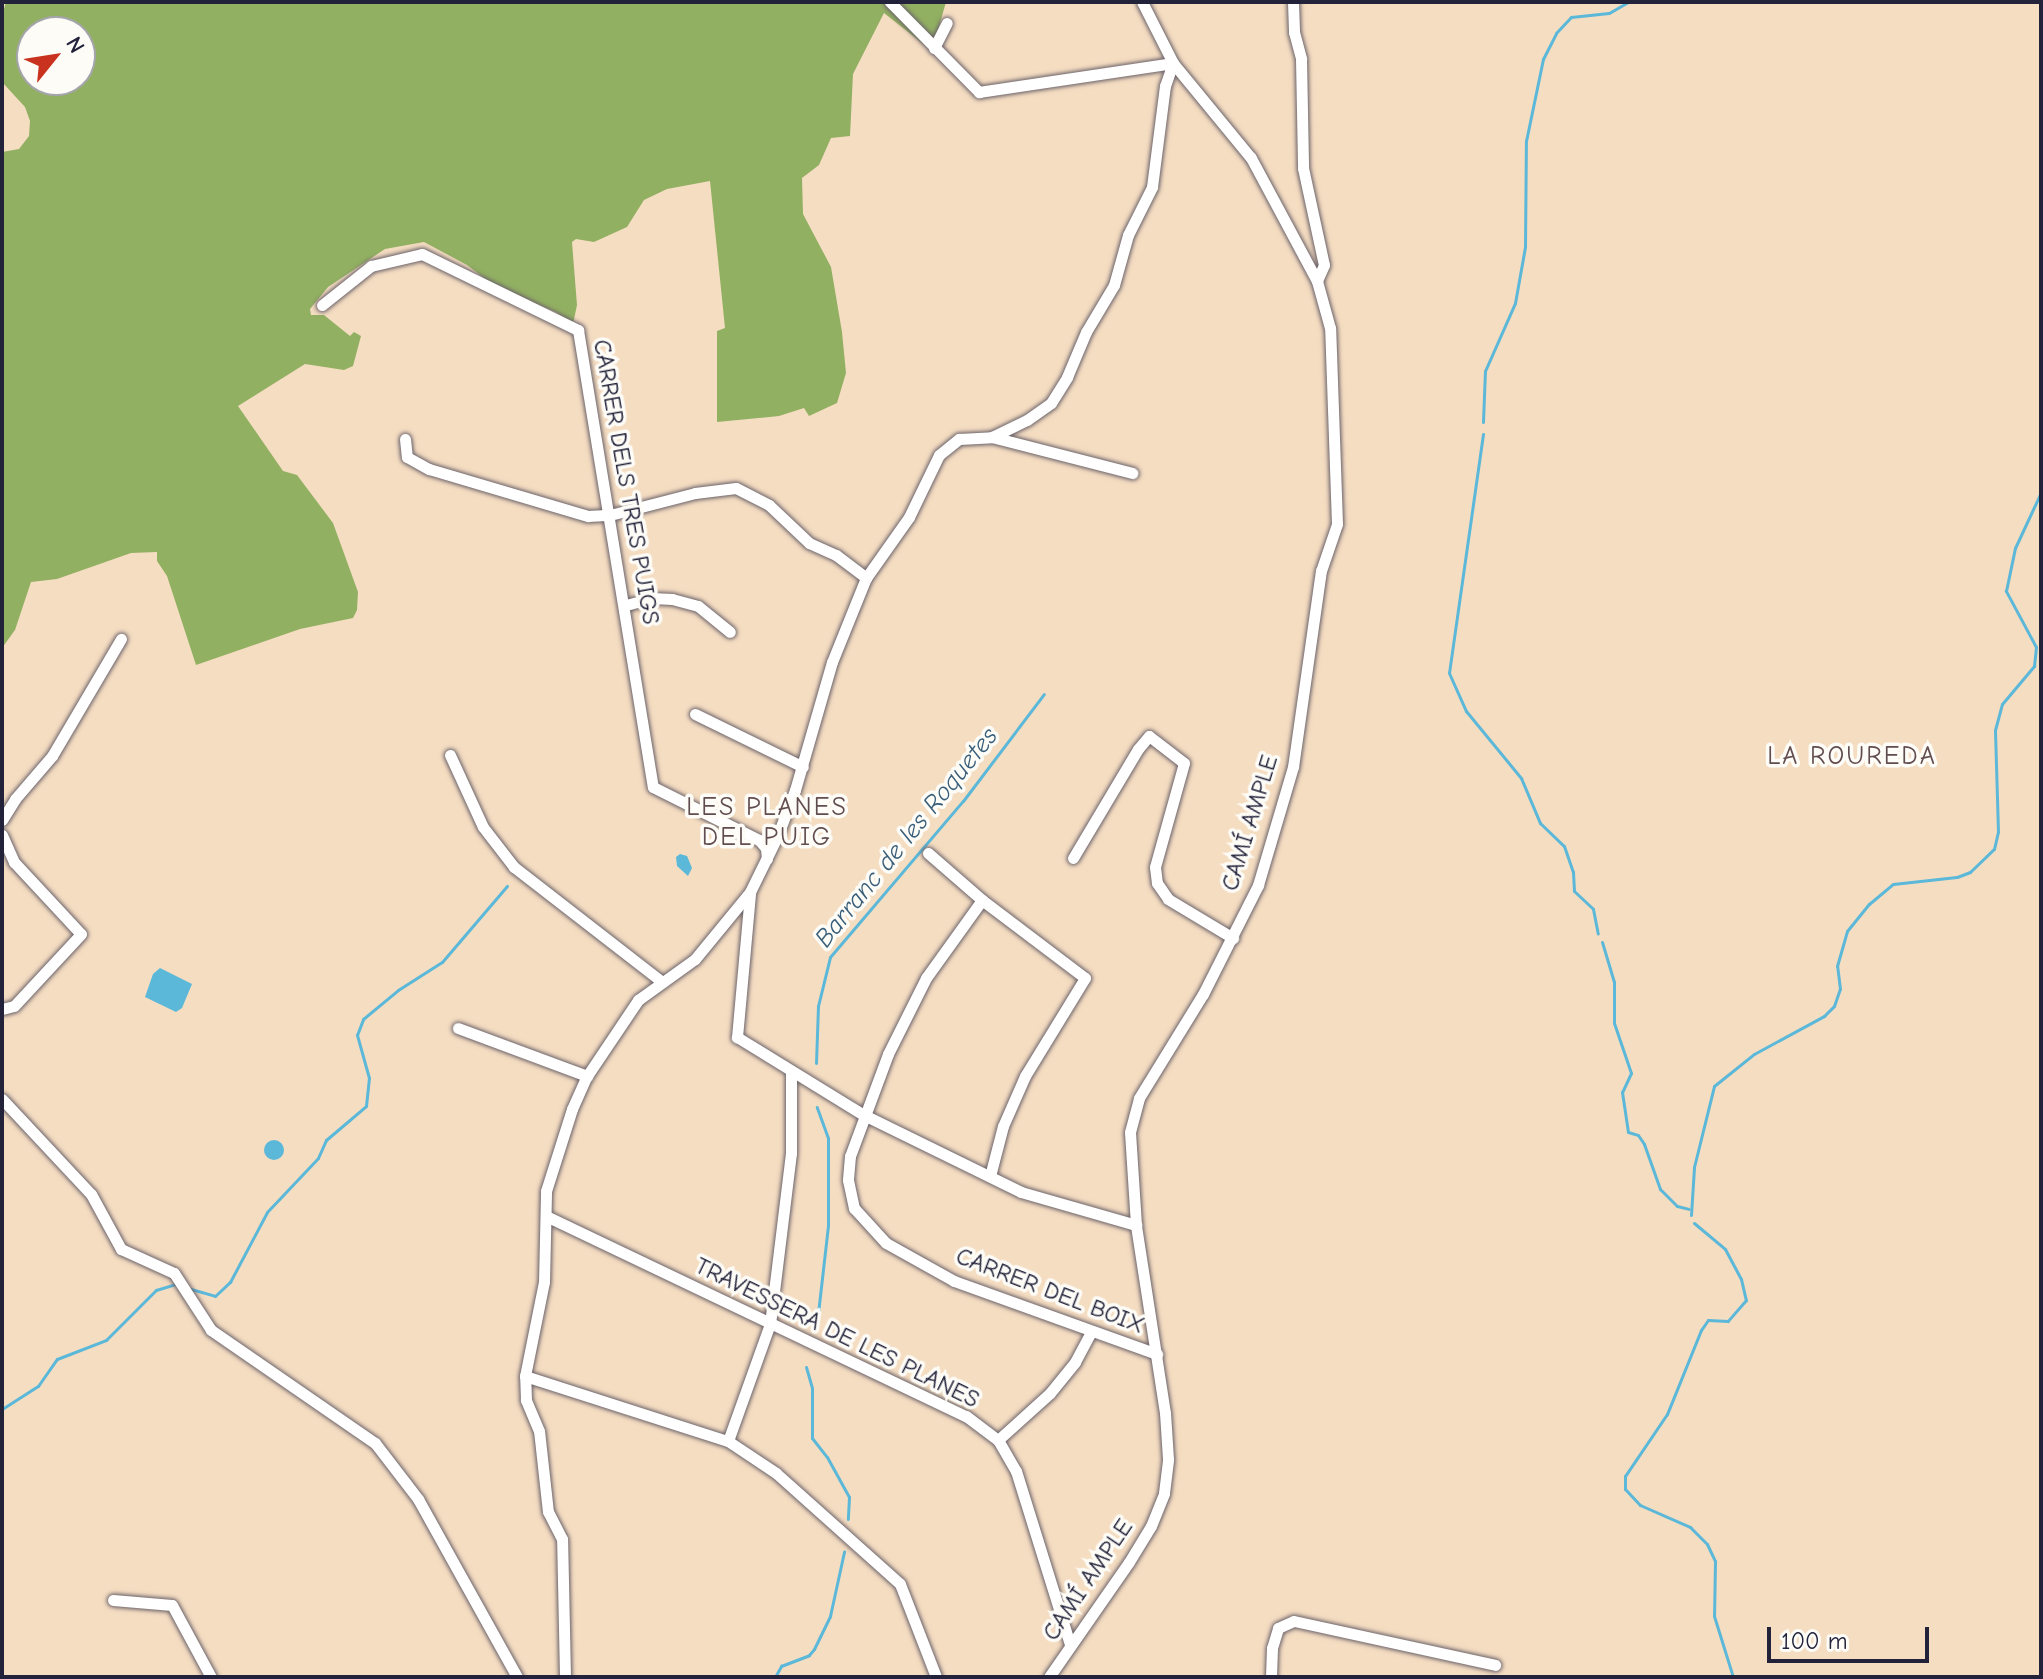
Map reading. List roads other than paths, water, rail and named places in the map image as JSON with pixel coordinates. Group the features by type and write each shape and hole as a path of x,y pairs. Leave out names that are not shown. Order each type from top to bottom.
{"street":[{"path":"890,2 979,92 1173,63 1165,86 1152,187 1128,235 1114,285 1051,403 992,437"},
{"name":"CAMÍ AMPLE","path":"1049,1677 1129,1562 1151,1526 1164,1493 1167,1444 1157,1354 1136,1225 1130,1132 1139,1098 1233,938 1258,885 1293,767 1321,571 1337,524 1330,328 1317,281 1251,158 1173,63 1142,2"},
{"path":"1293,2 1294,32 1301,59 1303,168 1324,265 1317,281"},
{"path":"934,48 947,23"},
{"name":"CARRER DELS TRES PUIGS","path":"322,305 371,266 422,254 578,330 626,605 653,787 759,840 766,848 767,859"},
{"path":"565,1677 562,1539 548,1512 539,1431 526,1400 525,1376 544,1282 546,1191 587,1076 638,1000 695,959 750,892 767,859 803,767 832,662 866,578 909,517 939,455 959,439 992,437 1132,473"},
{"path":"405,439 407,457 429,469 549,507 588,516 610,515 695,493 736,488 769,505 809,543 836,555 866,578"},
{"path":"626,605 652,598 698,606 730,632"},
{"path":"2,820 15,799 52,756 121,639"},
{"path":"695,714 803,767"},
{"path":"1073,858 1138,749 1149,736 1184,763 1155,867 1157,883 1168,899 1233,938"},
{"path":"450,755 483,827 514,867 662,982"},
{"path":"2,835 14,862 81,934 14,1006 2,1009"},
{"path":"928,853 982,900 1085,978 1025,1076 1003,1126 990,1176"},
{"path":"750,892 737,1037 864,1115 1021,1192 1136,1225"},
{"name":"CARRER DEL BOIX","path":"982,900 926,978 888,1054 850,1156 848,1180 854,1208 869,1228 886,1243 954,1281 1157,1354"},
{"path":"458,1028 587,1076"},
{"path":"728,1441 770,1324 791,1153 791,1072"},
{"path":"2,1099 91,1194 121,1249 174,1273 211,1330 375,1443 418,1499 517,1677"},
{"name":"TRAVESSERA DE LES PLANES","path":"546,1216 966,1416 998,1440 1016,1471 1070,1644"},
{"path":"998,1440 1050,1393 1075,1362 1091,1332"},
{"path":"525,1376 728,1441 808,1499 900,1584 936,1677"},
{"path":"113,1600 172,1605 211,1677"},
{"path":"1271,1677 1272,1648 1278,1628 1294,1621 1495,1665"}],"water":[{"path":"680,854 687,856 692,868 688,876 677,866 676,857"},
{"path":"160,968 192,984 182,1008 176,1012 145,997 153,974"},
{"path":"270,1140 278,1140 284,1150 278,1160 270,1160 264,1154 264,1146"}],"waterway":[{"path":"1483,422 1485,371 1515,303 1525,247 1526,141 1543,59 1556,33 1571,17 1609,13 1628,2"},
{"path":"1483,434 1449,673 1466,711 1521,778 1540,823 1564,846 1573,872 1574,891 1593,909 1598,934"},
{"path":"1691,1215 1694,1167 1714,1086 1754,1054 1824,1016 1834,1006 1840,989 1837,966 1847,931 1869,904 1893,884 1957,877 1970,872 1994,849 1998,832 1995,730 2002,704 2034,666 2036,647 2006,591 2015,548 2041,492"},
{"name":"Barranc de les Roquetes","path":"816,1063 818,1006 830,957 963,801 1044,694"},
{"path":"191,1289 215,1296 230,1282 267,1212 318,1158 326,1140 366,1106 369,1078 357,1035 363,1019 398,990 442,962 507,886"},
{"path":"1602,942 1614,982 1614,1023 1631,1073 1622,1092 1628,1132 1638,1135 1644,1144 1660,1189 1677,1206 1689,1209"},
{"name":"Barranc de les Roquetes","path":"817,1107 828,1138 828,1226 817,1322"},
{"path":"1694,1223 1725,1249 1741,1279 1746,1300 1728,1321 1708,1320 1701,1330 1667,1414 1625,1476 1625,1489 1640,1505 1690,1527 1707,1544 1715,1561 1714,1616 1733,1677"},
{"path":"2,1409 38,1386 57,1359 106,1340 156,1290 176,1284"},
{"name":"Barranc de les Roquetes","path":"806,1367 812,1388 812,1438 827,1457 849,1497 848,1519"},
{"name":"Barranc de les Roquetes","path":"775,1677 781,1666 809,1655 814,1649 830,1616 844,1552"}],"district":[{"name":"LA ROUREDA","path":"1852,757"},
{"name":"LES PLANES DEL PUIG","path":"767,823"}]}
